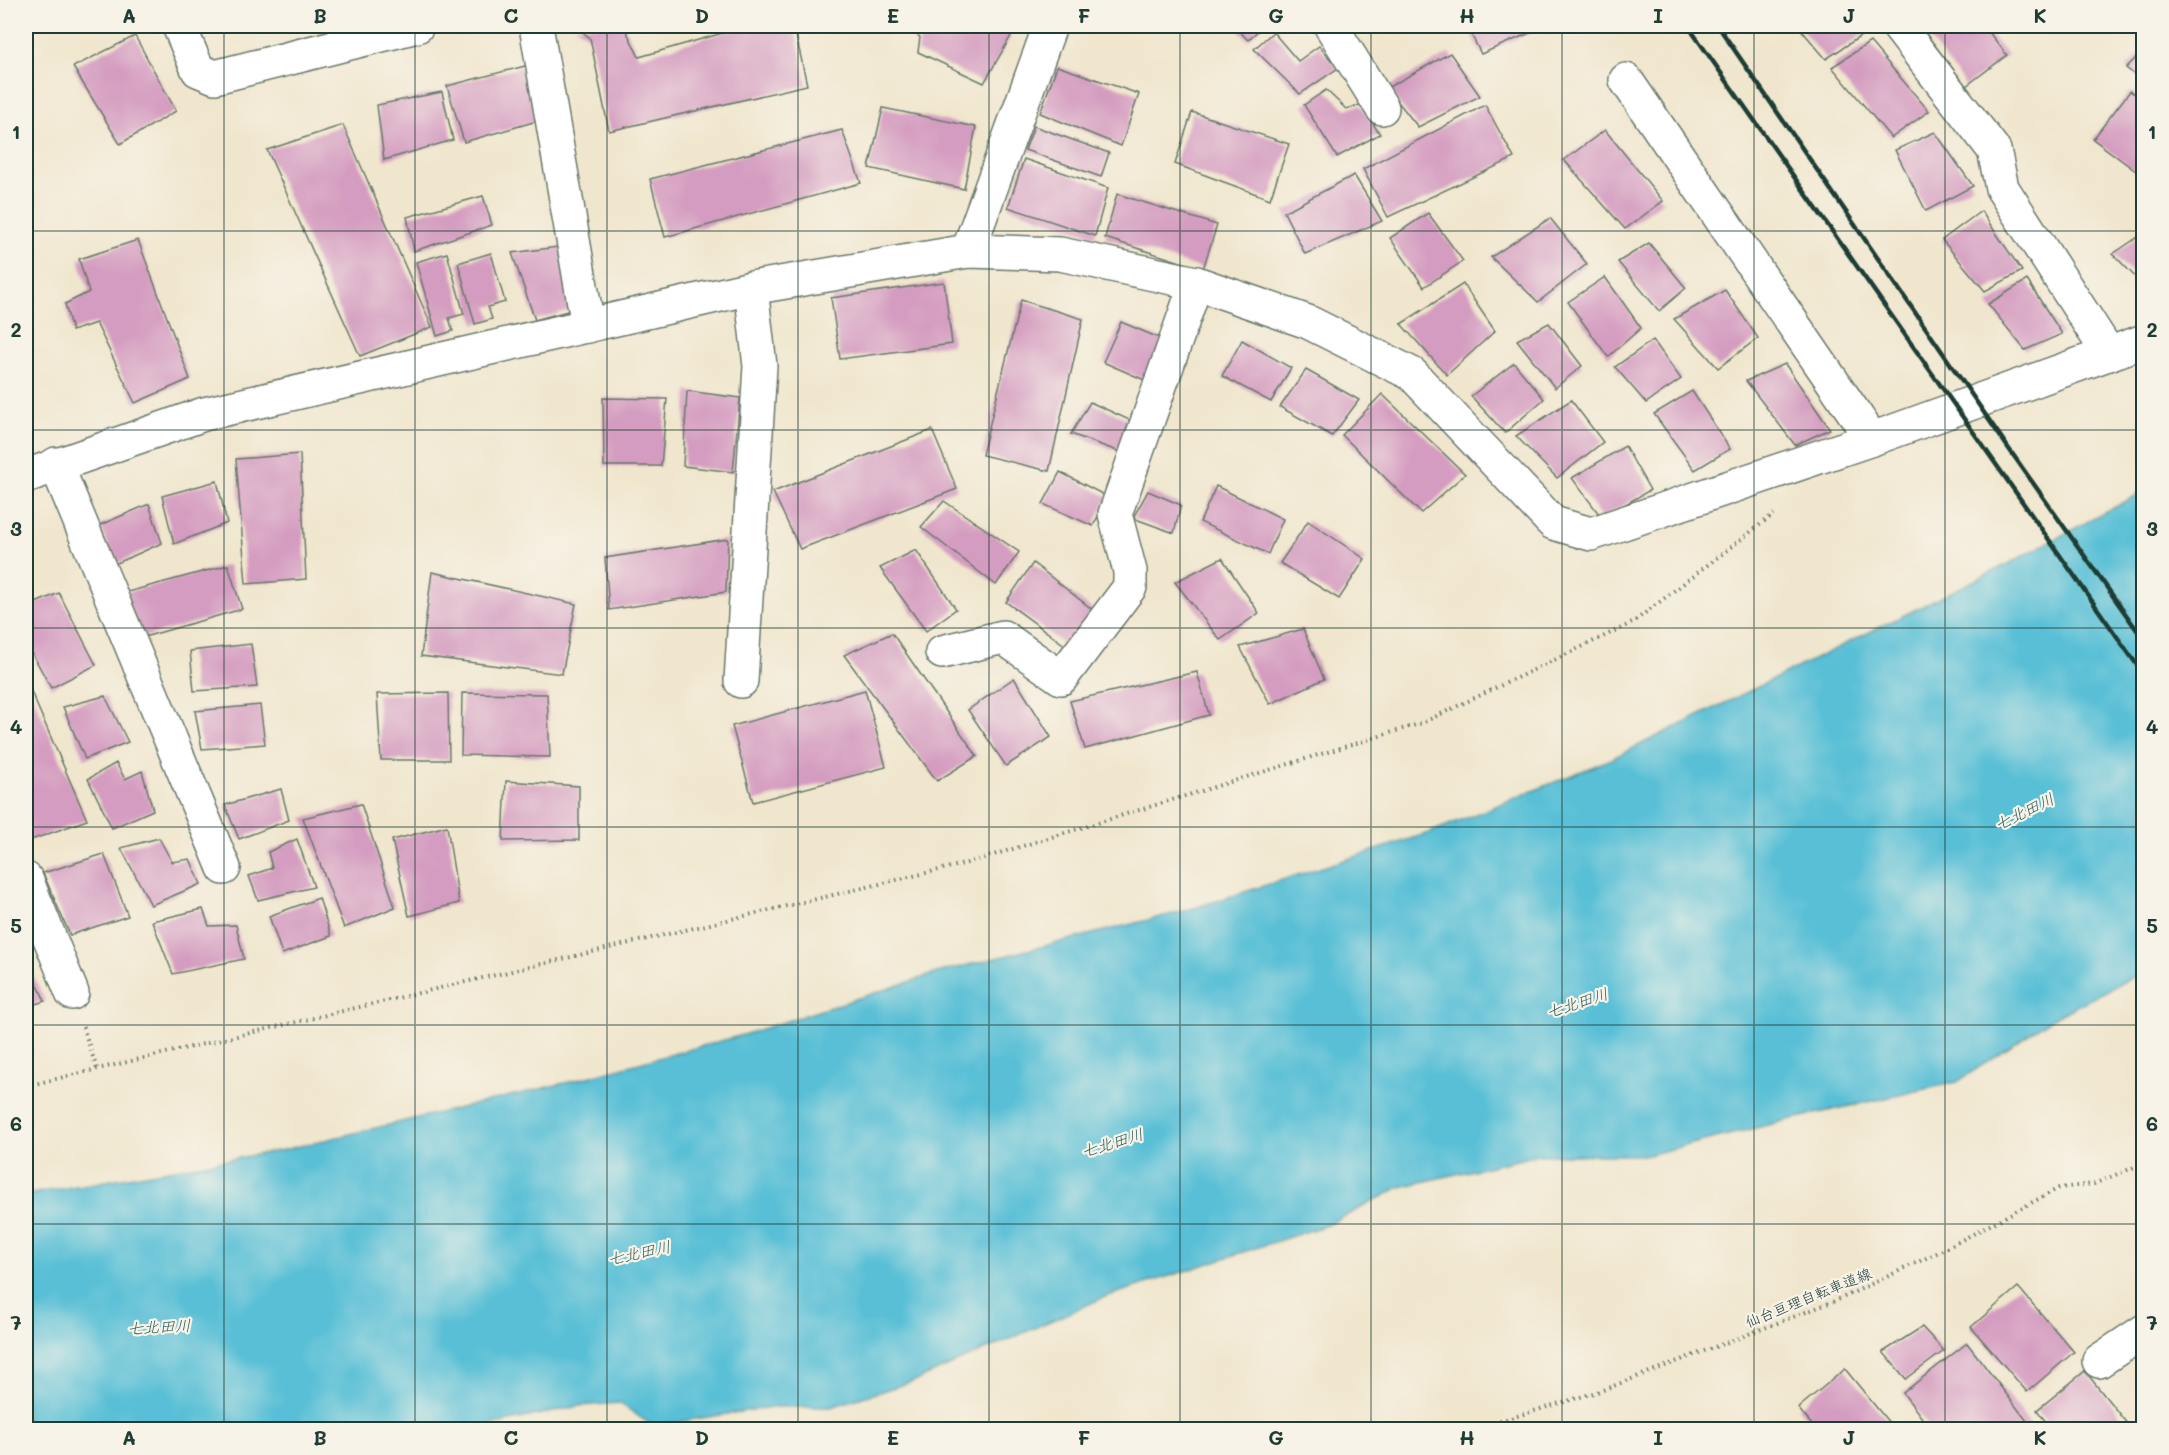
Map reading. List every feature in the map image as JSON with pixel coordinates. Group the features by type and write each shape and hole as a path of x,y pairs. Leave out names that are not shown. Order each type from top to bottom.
{"street":[{"path":"179,26 198,70 215,77 413,26"},
{"path":"536,26 588,326"},
{"path":"968,250 1050,26"},
{"path":"1331,26 1382,108"},
{"path":"1898,26 1994,150 2002,188 2109,354"},
{"path":"1626,80 1872,439"},
{"path":"26,476 204,414 752,288 968,250 1060,254 1196,283 1308,322 1412,374 1553,523 1591,534 1872,439 2144,340"},
{"path":"942,652 1003,637 1061,678 1130,587 1130,571 1115,514 1196,283"},
{"path":"741,681 760,366 752,288"},
{"path":"56,464 224,868"},
{"path":"26,879 72,993"},
{"path":"2099,1361 2144,1331"}],"path":[{"path":"26,1086 964,864 1422,723 1632,623 1780,510"},
{"name":"仙台亘理自転車道線","path":"1471,1430 1600,1391 1840,1299 1941,1251 2059,1188 2094,1184 2144,1162"}],"water":[{"name":"七北田川","path":"2143,492 2143,972 2053,1018 1957,1082 1788,1120 1648,1155 1539,1155 1400,1187 1330,1224 1105,1297 917,1380 831,1407 771,1407 653,1426 619,1403 579,1406 468,1430 26,1429 26,1195 283,1150 569,1082 743,1035 940,972 1188,910 1429,833 1609,760 2008,564"}],"building":[{"path":"575,26 624,26 639,57 747,26 794,26 807,85 609,131 590,38"},
{"path":"903,26 997,26 1011,36 984,83 918,52 920,37"},
{"path":"1234,26 1263,26 1248,40"},
{"path":"1467,26 1546,26 1481,54"},
{"path":"1798,26 1862,26 1867,32 1826,59"},
{"path":"1920,26 1984,26 2007,55 1966,86"},
{"path":"1273,32 1298,61 1319,46 1338,68 1300,94 1254,49"},
{"path":"135,36 176,111 120,144 73,67"},
{"path":"1870,42 1929,111 1891,138 1832,67"},
{"path":"2144,50 2144,82 2126,68"},
{"path":"1450,53 1480,96 1418,127 1387,88"},
{"path":"529,65 544,119 464,142 447,86"},
{"path":"1057,66 1139,94 1121,146 1040,113"},
{"path":"1326,90 1346,109 1360,105 1380,134 1337,157 1304,105"},
{"path":"2130,91 2144,100 2144,177 2093,139"},
{"path":"442,92 453,140 384,160 377,105"},
{"path":"1485,105 1514,158 1388,217 1363,169"},
{"path":"883,108 976,127 964,189 869,168"},
{"path":"1192,112 1289,144 1270,199 1175,164"},
{"path":"343,125 432,327 360,356 267,150"},
{"path":"1034,126 1109,153 1101,177 1025,150"},
{"path":"842,130 861,183 665,237 650,179"},
{"path":"1605,130 1663,201 1625,229 1564,160"},
{"path":"1935,132 1973,186 1926,211 1895,150"},
{"path":"1024,159 1108,188 1095,236 1008,207"},
{"path":"1354,175 1382,221 1305,254 1284,212"},
{"path":"1117,194 1217,225 1203,269 1105,238"},
{"path":"483,196 492,225 414,251 407,217"},
{"path":"1981,211 2022,271 1985,291 1942,240"},
{"path":"1428,213 1463,261 1424,287 1390,238"},
{"path":"1550,218 1587,264 1538,302 1491,257"},
{"path":"2144,233 2144,286 2113,254"},
{"path":"138,240 190,379 135,403 96,323 72,331 65,304 89,292 79,259"},
{"path":"1649,243 1686,288 1659,311 1618,262"},
{"path":"566,246 578,308 535,320 512,253"},
{"path":"447,253 464,314 449,318 453,331 437,336 416,262"},
{"path":"491,253 505,302 488,307 492,319 475,324 458,263"},
{"path":"1605,277 1641,328 1608,357 1568,302"},
{"path":"2027,280 2062,334 2025,350 1988,304"},
{"path":"944,282 952,344 840,359 831,298"},
{"path":"1463,284 1495,331 1447,375 1401,324"},
{"path":"1725,290 1758,338 1718,368 1674,319"},
{"path":"1021,300 1083,319 1049,471 982,455"},
{"path":"1121,322 1164,340 1149,382 1103,362"},
{"path":"1549,323 1582,366 1555,388 1517,340"},
{"path":"1242,340 1291,368 1271,402 1222,376"},
{"path":"1653,340 1681,379 1646,403 1615,367"},
{"path":"1514,363 1544,399 1505,433 1471,396"},
{"path":"1785,364 1830,429 1795,445 1746,381"},
{"path":"1306,370 1359,400 1332,436 1280,407"},
{"path":"687,391 740,398 733,472 683,466"},
{"path":"1692,391 1730,449 1695,470 1654,414"},
{"path":"1382,394 1465,474 1421,513 1342,435"},
{"path":"603,398 667,399 661,466 604,466"},
{"path":"1571,400 1603,442 1557,478 1516,436"},
{"path":"1090,402 1136,423 1120,452 1071,434"},
{"path":"932,430 957,489 800,549 773,492"},
{"path":"1625,446 1650,490 1602,518 1572,478"},
{"path":"300,454 306,579 246,584 236,459"},
{"path":"1060,472 1108,497 1093,526 1043,504"},
{"path":"217,481 227,523 174,544 162,496"},
{"path":"1216,486 1283,519 1268,554 1200,522"},
{"path":"1148,491 1181,505 1174,533 1133,518"},
{"path":"944,501 1019,552 996,585 921,527"},
{"path":"149,504 162,543 115,564 100,525"},
{"path":"1308,521 1365,559 1339,599 1280,563"},
{"path":"728,539 726,592 609,610 605,558"},
{"path":"916,550 956,609 926,631 880,568"},
{"path":"1222,558 1259,613 1220,640 1175,582"},
{"path":"1033,563 1093,610 1066,646 1006,602"},
{"path":"228,565 242,609 137,639 120,594"},
{"path":"432,572 576,604 562,674 421,656"},
{"path":"59,593 96,665 51,688 26,642 26,607"},
{"path":"1303,629 1324,679 1270,704 1240,647"},
{"path":"892,633 977,756 937,781 844,655"},
{"path":"251,644 257,687 194,691 190,651"},
{"path":"1197,672 1209,715 1085,749 1070,701"},
{"path":"1014,678 1051,737 1006,766 968,710"},
{"path":"26,680 87,820 31,840 26,826"},
{"path":"865,690 886,767 753,802 732,726"},
{"path":"448,693 449,760 381,760 377,694"},
{"path":"462,693 547,694 550,757 461,755"},
{"path":"105,696 128,742 85,759 63,707"},
{"path":"260,705 265,744 202,749 195,711"},
{"path":"116,763 125,779 142,771 153,810 112,828 88,779"},
{"path":"506,781 579,786 579,840 503,841"},
{"path":"281,789 289,820 239,839 225,805"},
{"path":"361,804 395,907 344,928 303,818"},
{"path":"447,826 459,903 409,916 392,840"},
{"path":"159,838 172,862 190,859 201,884 151,905 121,848"},
{"path":"297,839 314,887 258,900 249,876 272,868 268,852"},
{"path":"104,854 128,916 70,935 43,873"},
{"path":"319,898 331,936 282,954 269,916"},
{"path":"203,909 209,926 236,925 244,959 173,974 152,921"},
{"path":"26,968 30,968 45,1001 26,1007"},
{"path":"2018,1287 2074,1352 2027,1392 1971,1327"},
{"path":"1922,1327 1944,1351 1906,1379 1883,1352"},
{"path":"1967,1343 2034,1430 1931,1430 1903,1393"},
{"path":"1845,1369 1895,1430 1816,1430 1798,1408"},
{"path":"2085,1371 2132,1430 2052,1430 2037,1410"}],"railway":[{"path":"1688,26 2144,675"},
{"path":"1718,26 2009,449 2144,640"}]}
